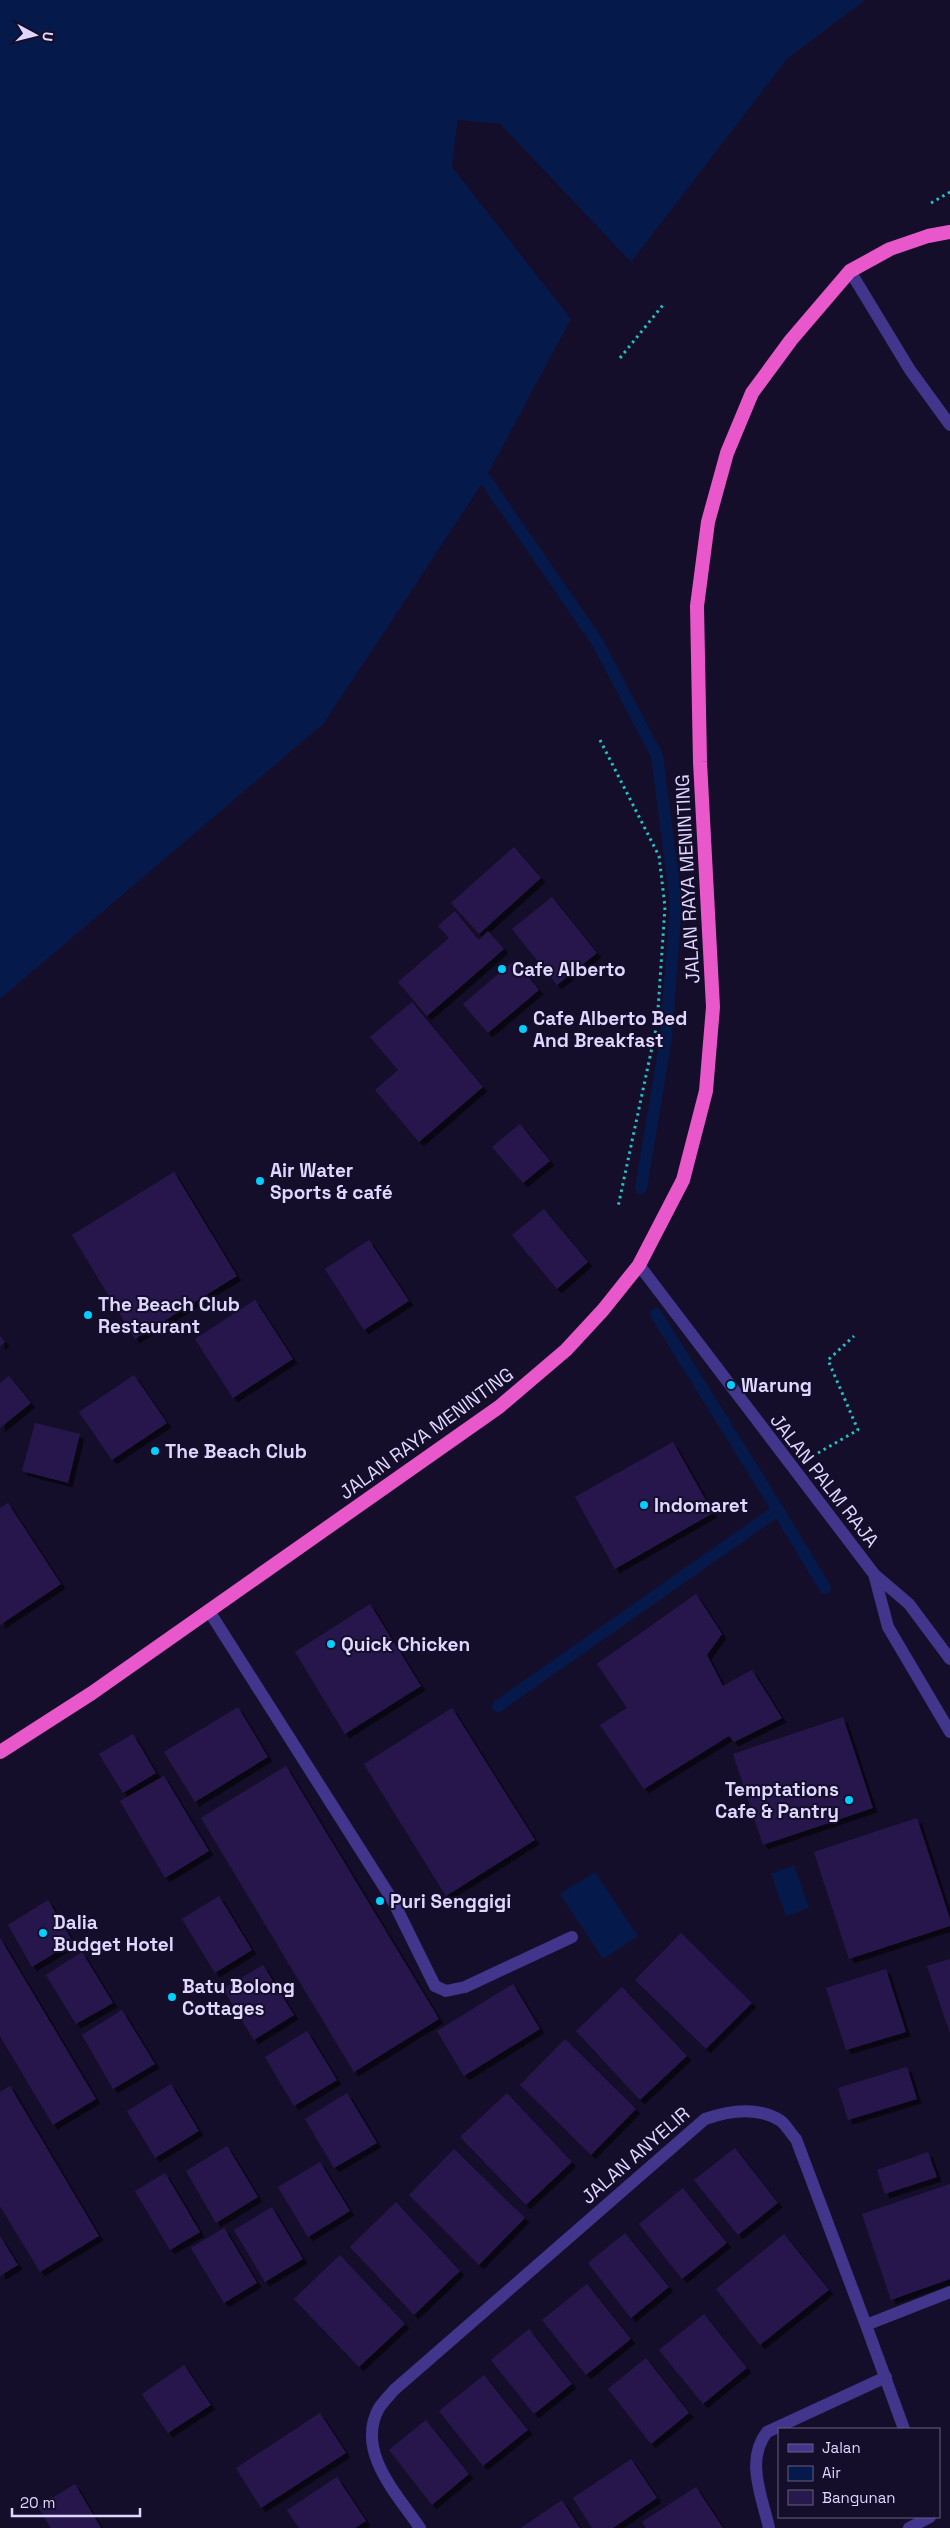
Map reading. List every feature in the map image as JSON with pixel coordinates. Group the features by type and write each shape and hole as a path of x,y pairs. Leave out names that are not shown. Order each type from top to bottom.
{"highway":[{"name":"JALAN RAYA MENINTING","path":"0,1752 92,1693 499,1407 566,1350 603,1310 639,1265 683,1180 706,1091 713,1007 700,762 697,606 708,522 727,453 752,394 791,340 850,271 890,249 928,236 950,232"}],"street":[{"path":"850,271 910,370 950,424"},
{"name":"JALAN PALM RAJA","path":"639,1265 792,1469 874,1574 909,1604 950,1659"},
{"name":"JALAN PALM RAJA","path":"874,1574 879,1599 888,1627 950,1732"},
{"path":"209,1611 393,1901 435,1986 446,1991 464,1987 572,1937"},
{"name":"JALAN ANYELIR","path":"420,2528 375,2460 372,2444 373,2426 380,2408 394,2390 691,2130 705,2119 725,2112 762,2114 781,2122 796,2139 904,2428"},
{"path":"866,2325 950,2292"},
{"path":"769,2528 754,2463 757,2445 766,2432 886,2377"},
{"path":"909,2528 929,2518"}],"path":[{"path":"620,358 663,305"},
{"path":"600,740 659,856 665,907 657,1024 618,1207"},
{"path":"792,1469 858,1430 828,1360 854,1336"}],"water":[{"path":"0,0 865,0 787,59 631,262 500,124 458,120 452,167 571,319 485,479 324,723 0,999"},
{"path":"794,1865 809,1908 786,1916 771,1874"},
{"path":"595,1872 638,1936 603,1959 560,1894"}],"pier":[{"path":"458,120 500,124 632,264 629,264 499,126 460,123 454,166 573,317 573,321 452,166"}],"building":[{"path":"514,847 541,878 479,934 451,903"},
{"path":"552,897 597,953 557,985 512,929"},
{"path":"455,911 479,940 488,931 504,949 427,1016 398,982 449,938 438,926"},
{"path":"515,960 539,990 488,1033 463,1004"},
{"path":"412,1002 483,1087 419,1142 375,1090 398,1070 370,1037"},
{"path":"520,1124 550,1161 523,1183 492,1147"},
{"path":"174,1172 237,1276 135,1339 72,1235"},
{"path":"544,1209 588,1262 557,1289 512,1235"},
{"path":"369,1240 409,1301 364,1330 325,1269"},
{"path":"255,1300 293,1359 233,1398 195,1339"},
{"path":"0,1336 5,1342 0,1346"},
{"path":"134,1375 167,1423 112,1460 79,1412"},
{"path":"9,1376 31,1403 0,1428 0,1383"},
{"path":"35,1423 80,1434 68,1483 22,1471"},
{"name":"Indomaret","path":"673,1442 713,1513 615,1569 575,1497"},
{"path":"8,1503 61,1584 0,1625 0,1508"},
{"path":"696,1594 722,1634 707,1655 723,1686 752,1670 782,1718 734,1742 729,1736 644,1789 600,1725 627,1708 597,1664"},
{"path":"370,1604 421,1686 345,1734 295,1652"},
{"path":"238,1707 268,1757 195,1802 164,1752"},
{"path":"452,1708 535,1840 446,1896 364,1764"},
{"path":"843,1717 873,1808 763,1845 733,1754"},
{"path":"133,1734 156,1773 123,1793 99,1754"},
{"path":"286,1766 439,2019 354,2072 201,1818"},
{"path":"164,1776 209,1851 165,1878 120,1801"},
{"path":"917,1818 950,1919 950,1926 849,1959 814,1852"},
{"path":"219,1896 252,1950 215,1973 182,1919"},
{"path":"48,1900 73,1942 32,1967 8,1925"},
{"path":"681,1933 752,2003 706,2049 635,1980"},
{"path":"0,1938 96,2099 53,2125 0,2036"},
{"path":"82,1952 113,2003 76,2024 46,1975"},
{"path":"950,1959 950,2033 927,1966"},
{"path":"263,1965 294,2015 254,2040 223,1989"},
{"path":"886,1969 906,2032 846,2050 826,1988"},
{"path":"513,1984 540,2029 464,2076 437,2031"},
{"path":"622,1987 687,2056 640,2100 576,2031"},
{"path":"122,2010 155,2064 113,2089 82,2035"},
{"path":"307,2031 337,2080 294,2106 265,2057"},
{"path":"565,2039 636,2109 591,2155 520,2085"},
{"path":"907,2067 917,2099 848,2120 838,2088"},
{"path":"171,2084 199,2131 155,2158 127,2111"},
{"path":"10,2086 99,2236 40,2272 0,2206 0,2092"},
{"path":"347,2093 377,2143 334,2168 305,2119"},
{"path":"507,2093 572,2162 526,2205 460,2137"},
{"path":"227,2146 258,2197 216,2223 186,2171"},
{"path":"735,2148 778,2203 738,2235 694,2180"},
{"path":"454,2149 525,2218 479,2265 409,2195"},
{"path":"928,2152 937,2177 885,2194 877,2170"},
{"path":"320,2162 350,2211 308,2237 278,2187"},
{"path":"165,2173 200,2232 170,2250 135,2191"},
{"path":"950,2184 950,2279 891,2300 862,2214"},
{"path":"683,2188 727,2243 682,2279 639,2224"},
{"path":"396,2202 460,2271 414,2315 350,2247"},
{"path":"272,2207 303,2259 265,2282 234,2230"},
{"path":"224,2228 257,2283 224,2303 191,2248"},
{"path":"625,2233 669,2287 631,2318 588,2263"},
{"path":"784,2234 829,2290 760,2345 716,2289"},
{"path":"0,2236 18,2265 0,2276"},
{"path":"340,2255 405,2324 359,2367 294,2299"},
{"path":"587,2284 631,2339 586,2375 542,2320"},
{"path":"704,2314 747,2368 703,2404 659,2350"},
{"path":"529,2329 572,2384 534,2414 491,2360"},
{"path":"646,2358 689,2413 651,2444 608,2389"},
{"path":"184,2365 211,2405 168,2433 142,2394"},
{"path":"484,2375 528,2430 483,2466 439,2411"},
{"path":"320,2413 346,2453 261,2508 236,2468"},
{"path":"426,2420 469,2474 432,2505 389,2450"},
{"path":"631,2459 657,2498 613,2528 592,2528 573,2498"},
{"path":"337,2477 366,2521 355,2528 299,2528 287,2510"},
{"path":"75,2484 101,2528 51,2528 38,2507"},
{"path":"696,2487 723,2528 646,2528 642,2522"},
{"path":"562,2500 580,2528 521,2528"}],"waterway":[{"path":"485,479 598,643 657,756 676,903 666,1038 641,1188"},
{"path":"498,1706 778,1510 656,1314"},
{"path":"778,1510 825,1588"}],"place":[{"name":"Cafe Alberto","path":"502,969"},
{"name":"Cafe Alberto Bed And Breakfast","path":"523,1029"},
{"name":"Air Water Sports & café","path":"260,1181"},
{"name":"The Beach Club Restaurant","path":"88,1315"},
{"name":"Warung","path":"731,1385"},
{"name":"The Beach Club","path":"155,1451"},
{"name":"Indomaret","path":"644,1505"},
{"name":"Quick Chicken","path":"331,1644"},
{"name":"Temptations Cafe & Pantry","path":"849,1800"},
{"name":"Puri Senggigi","path":"380,1901"},
{"name":"Dalia Budget Hotel","path":"43,1933"},
{"name":"Batu Bolong Cottages","path":"172,1997"}]}
